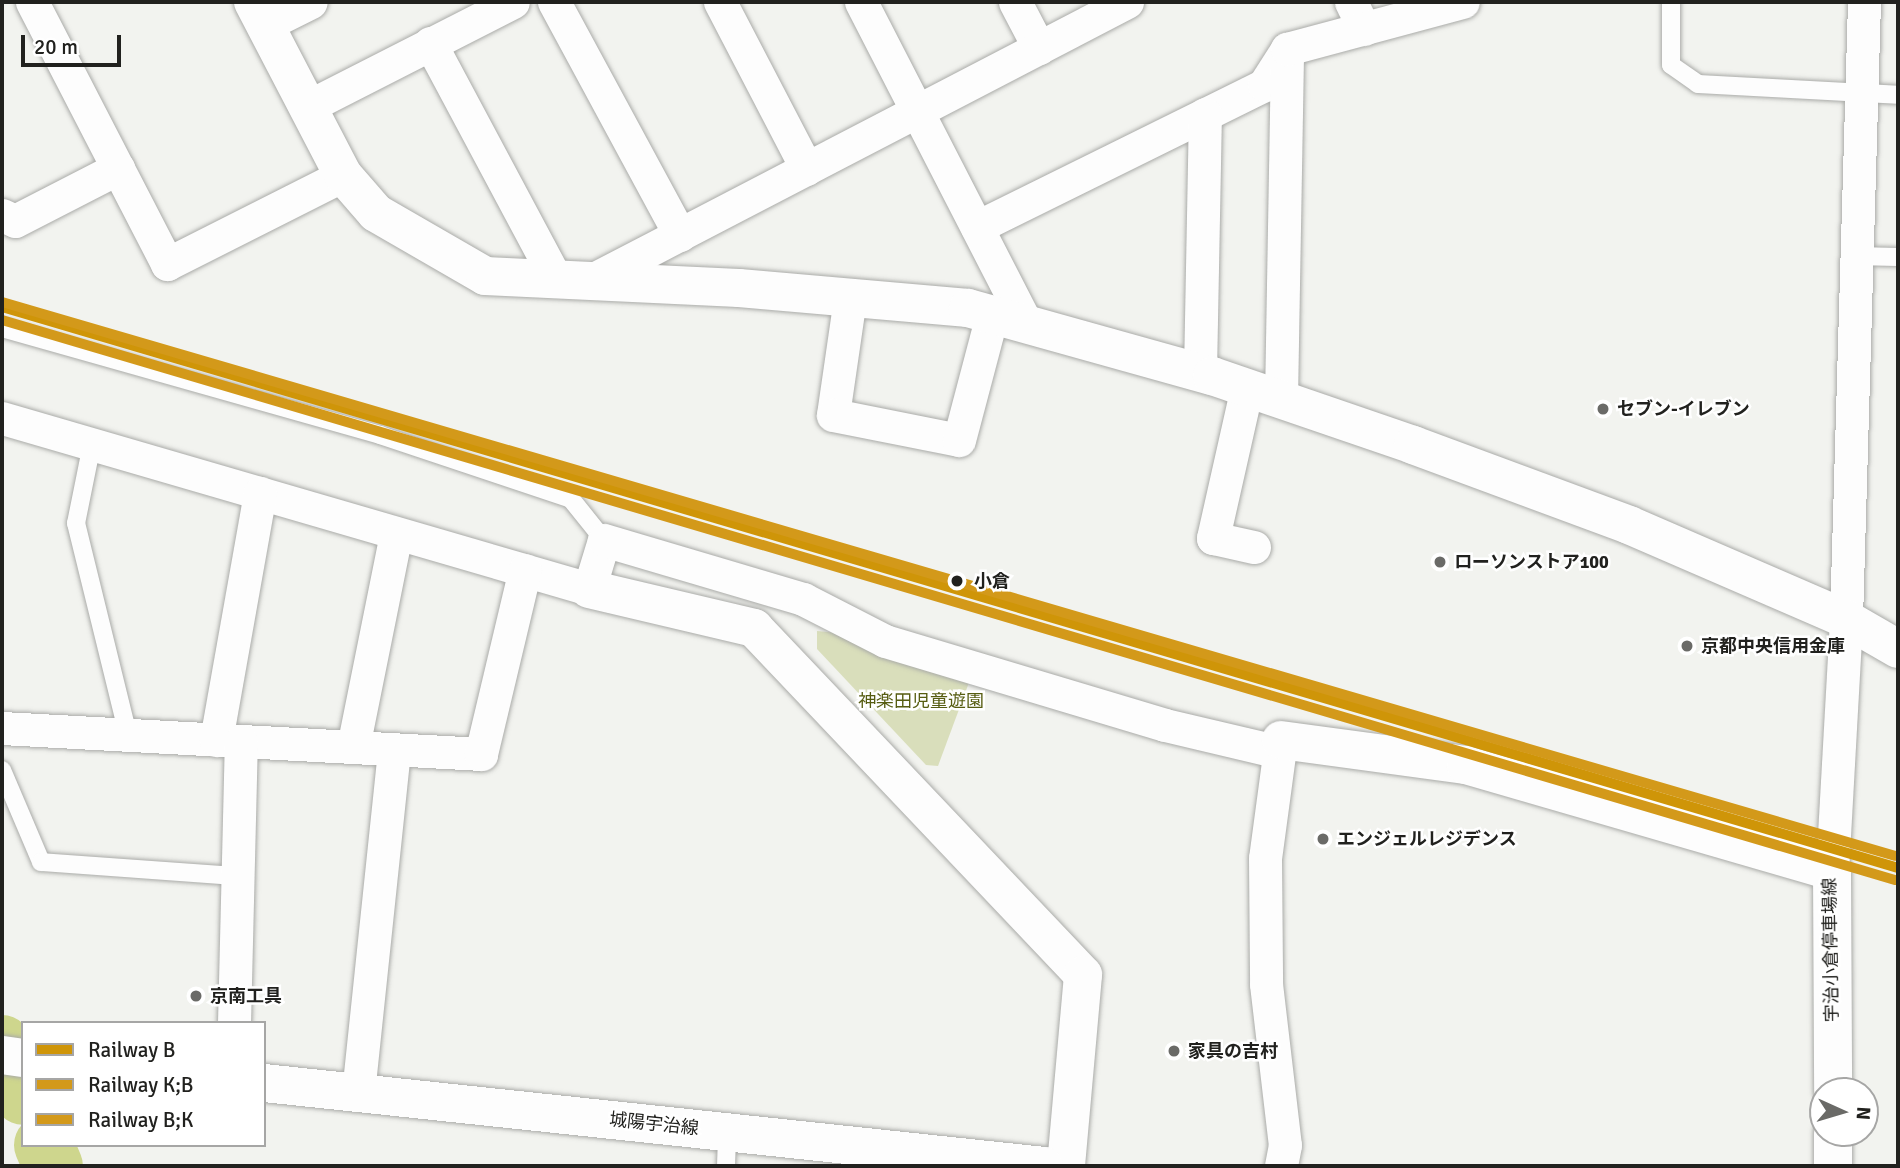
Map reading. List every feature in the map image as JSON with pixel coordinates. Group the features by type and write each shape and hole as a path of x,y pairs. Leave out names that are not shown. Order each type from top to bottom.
{"street":[{"path":"32,2 167,264 343,175"},
{"path":"312,2 259,13 343,175 376,213 485,276 850,298 968,308 1200,372 1264,393 1629,525 1846,619 1898,649"},
{"path":"307,107 513,2"},
{"path":"554,2 680,234"},
{"path":"720,2 807,169"},
{"path":"850,298 833,415 959,440 1010,320 977,227 862,2"},
{"path":"1015,2 1039,48"},
{"path":"574,280 680,234 1127,2"},
{"path":"977,227 1264,85 1287,49 1357,15 1463,2"},
{"path":"1832,871 1846,619 1864,2"},
{"path":"430,43 574,280"},
{"path":"1254,547 1213,538 1264,393 1287,49"},
{"path":"1200,372 1205,114"},
{"path":"2,215 15,221 118,168"},
{"path":"2,418 589,589 754,628 1083,975 1066,1166"},
{"path":"234,1021 237,876 229,740 260,493"},
{"path":"353,747 396,533"},
{"path":"589,589 604,540 803,599 885,641 1165,725 1280,746 1265,858 1266,984 1285,1145 1281,1166"},
{"path":"2,728 481,754 525,570"},
{"name":"宇治小倉停車場線","path":"1280,746 1466,765 1832,871 1833,1077"},
{"path":"358,1093 394,750"},
{"path":"2,1055 21,1058"},
{"name":"城陽宇治線","path":"266,1083 358,1093 727,1149 1044,1166"},
{"path":"1833,1147 1833,1166"}],"lane":[{"path":"1671,2 1671,65 1698,84 1898,95"},
{"path":"1856,256 1898,257"},
{"path":"2,328 380,435 571,499 604,540"},
{"path":"92,444 76,523 128,735"},
{"path":"2,770 41,862 237,876"}],"green space":[{"name":"神楽田児童遊園","path":"817,631 870,636 974,669 938,766 926,765 817,649"}],"waterway":[{"path":"2,1045 21,1090"},
{"path":"45,1147 53,1166"}],"rail line":[{"name":"B;K","path":"2,302 1895,856"},
{"name":"B","path":"2,307 1898,868"},
{"name":"K;B","path":"2,320 1895,880"}],"place":[{"name":"セブン-イレブン","path":"1603,409"},
{"name":"ローソンストア100","path":"1440,562"},
{"name":"小倉","path":"957,581"},
{"name":"京都中央信用金庫","path":"1687,646"},
{"name":"エンジェルレジデンス","path":"1323,839"},
{"name":"京南工具","path":"196,996"},
{"name":"家具の吉村","path":"1174,1051"}]}
